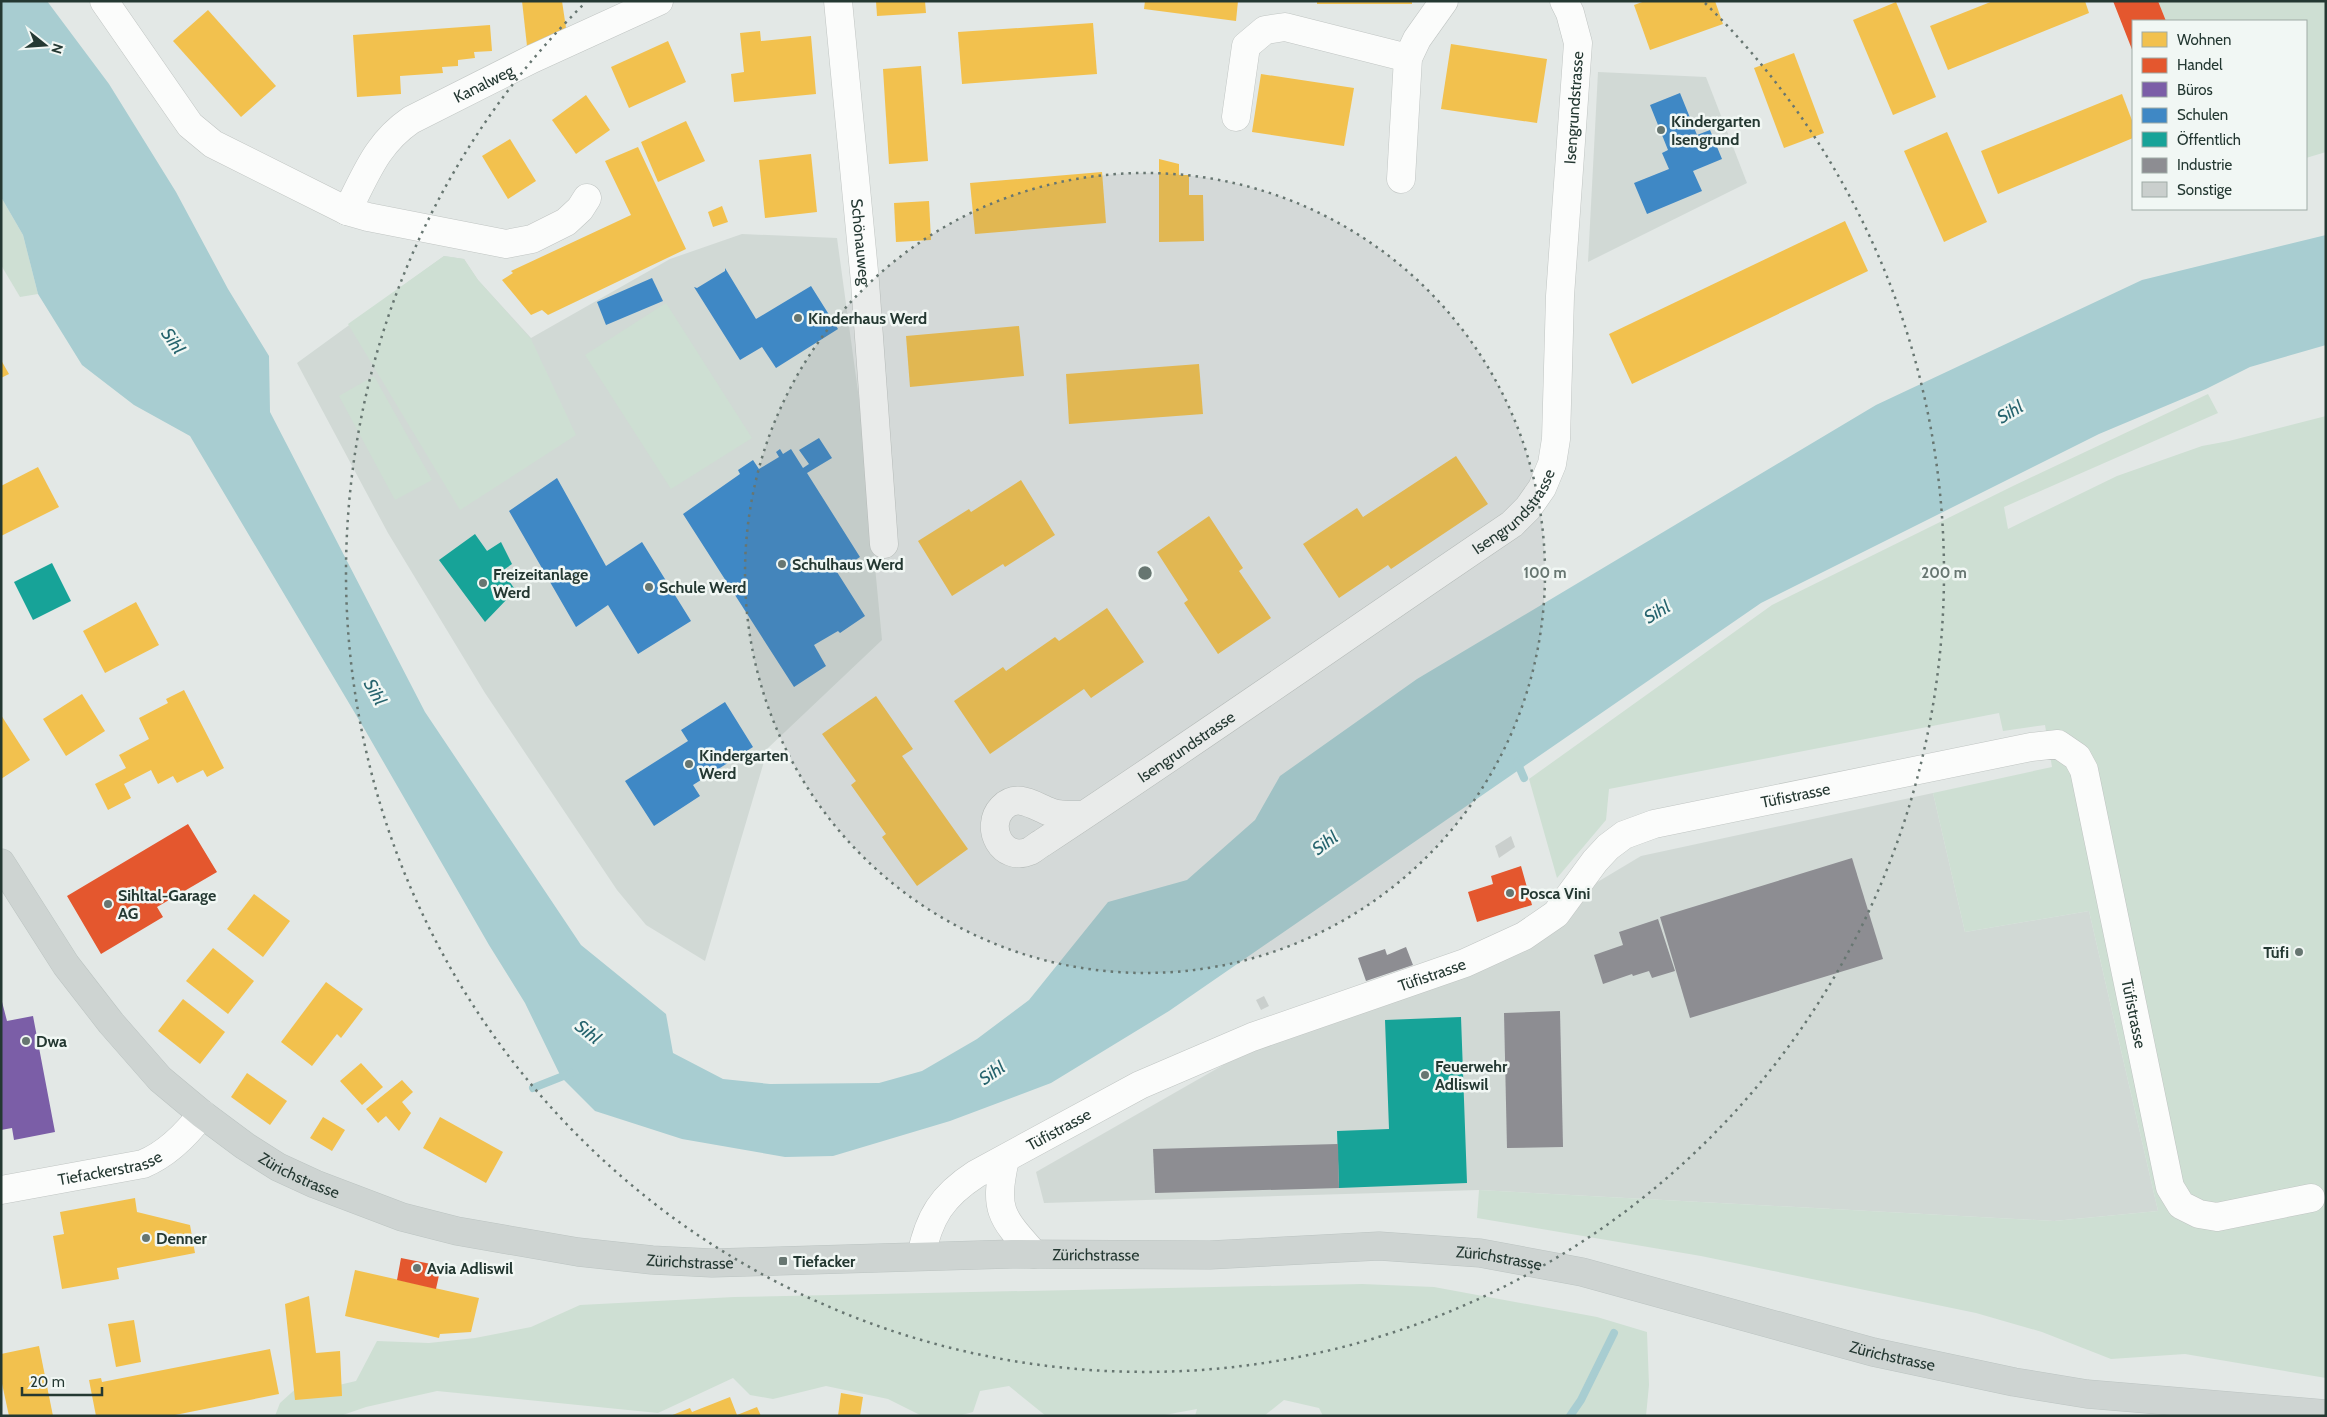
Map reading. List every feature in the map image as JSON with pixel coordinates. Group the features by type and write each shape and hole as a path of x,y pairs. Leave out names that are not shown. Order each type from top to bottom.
{"main road":[{"name":"Zürichstrasse","path":"1,863 66,965 111,1023 160,1079 202,1114 245,1146 278,1167 315,1184 402,1218 456,1231 578,1252 652,1260 712,1263 1034,1254 1210,1255 1379,1246 1480,1252 1582,1272 1873,1352 2014,1382 2096,1395 2289,1414 2326,1414"}],"street":[{"path":"104,1 190,125 213,144 347,211 368,217 506,244 532,239 566,222 580,209 587,198"},
{"name":"Kanalweg","path":"347,211 379,149 393,132 411,120 532,59 659,1"},
{"name":"Schönauweg","path":"838,1 865,282 884,544"},
{"path":"1401,178 1408,58 1417,39 1444,1"},
{"name":"Isengrundstrasse","path":"1084,816 1512,524 1528,508 1542,488 1552,464 1556,439 1560,296 1578,43 1570,13 1564,1"},
{"path":"1236,117 1246,46 1265,30 1285,28 1408,58"},
{"name":"Tüfistrasse","path":"921,1256 926,1231 935,1213 955,1188 1140,1086 1244,1040 1465,963 1524,936 1556,914 1595,861 1608,846 1624,835 1654,824 2031,747 2058,744 2077,757 2084,770 2170,1187 2181,1205 2199,1214 2217,1217 2311,1198"},
{"name":"Tiefackerstrasse","path":"1,1190 143,1164 158,1158 189,1131 202,1114"},
{"path":"1005,1159 999,1202 1002,1213 1009,1226 1034,1254"}],"shaded area":[{"name":"Kindergarten Isengrund","path":"1598,72 1706,77 1747,183 1588,262"},
{"name":"Schule Werd","path":"742,234 837,238 859,399 882,640 768,748 705,961 646,925 617,890 485,693 388,533 297,363 444,256 464,259 478,280 531,338 670,259"},
{"path":"1933,793 1965,932 2089,911 2158,1211 2054,1221 1479,1190 1044,1203 1036,1172 1225,1064 1484,950 1641,856"}],"green space":[{"path":"2158,1 2326,1 2326,152 2307,158 2307,20 2166,20"},
{"path":"1,197 23,235 38,294 20,297 1,265"},
{"path":"444,256 464,259 478,280 531,339 576,435 460,510 348,324"},
{"path":"666,303 752,438 671,489 585,355"},
{"path":"374,376 432,480 395,500 339,396"},
{"path":"2208,394 2218,413 2004,507 2008,529 2117,476 2202,446 2326,416 2326,1378 2185,1354 2111,1359 2042,1332 1976,1313 1701,1256 1477,1218 1479,1190 2054,1221 2158,1211 2089,911 1965,932 1933,793 2052,767 2045,725 2003,731 1999,713 1609,789 1606,820 1557,878 1529,779 1772,605 2013,486"},
{"path":"1362,1284 1434,1287 1597,1317 1647,1332 1649,1385 1646,1416 1323,1416 1319,1408 1284,1400 1264,1416 1195,1416 1197,1409 1159,1416 1046,1416 1009,1386 980,1391 973,1412 958,1416 922,1416 888,1399 826,1386 773,1399 750,1395 733,1378 658,1413 437,1391 366,1407 340,1416 275,1416 280,1403 301,1384 326,1388 356,1381 377,1341 429,1343 475,1338 531,1327 580,1305 734,1297"}],"water":[{"name":"Sihl","path":"1,1 47,1 109,84 176,192 228,289 269,356 270,412 425,712 581,945 666,1014 673,1053 723,1079 770,1084 879,1083 922,1071 977,1039 1029,1000 1108,902 1187,880 1255,820 1280,776 1417,679 1876,405 2142,280 2326,235 2326,345 2250,367 2206,389 2099,434 1761,603 1169,1011 1051,1083 950,1121 833,1156 785,1157 682,1139 595,1111 561,1077 525,1003 190,436 134,405 82,365 38,294 23,235 1,197"}],"building: Wohnen":[{"path":"522,1 562,1 566,28 527,46"},
{"path":"876,1 925,1 926,13 877,16"},
{"path":"1145,1 1238,1 1236,21 1144,9"},
{"path":"1317,1 1412,1 1412,4 1317,4"},
{"path":"1645,1 1715,1 1723,24 1650,50 1634,5"},
{"path":"1993,1 2085,1 2089,13 1948,70 1930,26"},
{"path":"1896,2 1936,97 1893,115 1853,20"},
{"path":"208,10 276,86 241,117 173,41"},
{"path":"1093,23 1097,74 962,84 958,32"},
{"path":"490,25 492,51 474,52 475,58 458,60 458,66 442,67 443,73 400,76 401,94 357,97 353,35"},
{"path":"760,31 761,41 811,36 816,94 734,102 731,74 744,72 740,33"},
{"path":"668,41 686,82 629,108 611,67"},
{"path":"1451,44 1547,59 1537,123 1441,109"},
{"path":"1794,53 1824,133 1784,148 1754,68"},
{"path":"921,66 928,161 889,164 883,69"},
{"path":"1261,74 1354,88 1344,146 1252,132"},
{"path":"2122,94 2132,120 2132,138 1998,194 1981,151"},
{"path":"586,95 610,130 576,154 552,120"},
{"path":"686,121 705,161 658,182 641,142"},
{"path":"1947,132 1987,222 1944,242 1904,151"},
{"path":"510,139 536,181 508,199 482,156"},
{"path":"638,147 686,249 548,315 542,310 531,315 502,280 513,273 511,271 631,215 605,161"},
{"path":"811,154 817,212 765,218 759,160"},
{"path":"1159,159 1179,164 1179,175 1189,175 1189,195 1203,195 1204,241 1159,242"},
{"path":"1102,172 1106,223 975,234 970,183"},
{"path":"929,201 931,240 896,242 894,203"},
{"path":"722,206 728,222 713,227 708,212"},
{"path":"1845,221 1868,271 1632,384 1609,334"},
{"path":"1019,326 1024,376 910,387 906,336"},
{"path":"1,360 9,374 1,378"},
{"path":"1199,364 1203,414 1069,424 1066,374"},
{"path":"1456,456 1488,504 1391,569 1388,565 1339,598 1303,544 1357,508 1363,517"},
{"path":"38,467 59,507 1,536 1,486"},
{"path":"1021,480 1055,535 1005,567 1003,564 952,596 918,541 969,509 971,512"},
{"path":"1209,516 1243,568 1239,571 1271,618 1218,654 1184,603 1188,600 1157,552"},
{"path":"136,602 159,645 105,673 83,631"},
{"path":"1107,608 1144,662 1091,698 1084,689 990,754 954,701 1003,667 1006,671 1055,637 1059,641"},
{"path":"184,690 224,768 207,777 203,770 177,783 173,776 158,784 151,770 124,784 131,798 108,810 95,784 126,768 119,755 149,739 139,718 168,703 166,699"},
{"path":"82,694 105,731 66,756 43,719"},
{"path":"876,696 913,749 902,756 968,849 917,886 882,837 886,834 851,785 856,781 822,734"},
{"path":"1,715 30,760 1,779"},
{"path":"254,894 290,921 263,957 227,929"},
{"path":"213,948 254,981 228,1014 186,981"},
{"path":"326,982 363,1009 341,1038 337,1034 312,1066 281,1042"},
{"path":"183,999 225,1032 200,1064 158,1031"},
{"path":"361,1063 383,1087 362,1105 340,1081"},
{"path":"247,1073 287,1101 270,1125 231,1097"},
{"path":"402,1080 413,1092 402,1102 411,1113 399,1131 386,1116 378,1123 366,1109"},
{"path":"323,1117 345,1130 332,1151 310,1138"},
{"path":"440,1117 503,1152 486,1183 423,1148"},
{"path":"135,1198 137,1212 190,1225 195,1253 117,1268 119,1279 62,1289 53,1236 64,1234 60,1212"},
{"path":"355,1270 479,1298 471,1332 440,1334 439,1338 345,1316"},
{"path":"309,1296 316,1353 340,1351 342,1396 295,1400 285,1304"},
{"path":"134,1320 141,1362 116,1367 108,1324"},
{"path":"39,1346 53,1416 9,1416 1,1379 1,1354"},
{"path":"270,1349 279,1394 170,1416 96,1416 89,1380 101,1378 102,1382"},
{"path":"841,1393 863,1397 860,1416 838,1416"},
{"path":"730,1397 737,1415 757,1407 761,1416 670,1416 690,1408 692,1412"}],"building: Handel":[{"path":"2113,1 2158,1 2166,20 2132,20 2132,49"},
{"path":"188,824 217,872 157,907 163,917 101,954 67,896"},
{"path":"1521,866 1532,905 1477,922 1468,892 1493,884 1491,876"},
{"path":"401,1258 441,1266 436,1289 397,1280"}],"building: Büros":[{"path":"1,998 7,1021 33,1016 55,1132 14,1140 12,1128 1,1130"}],"building: Schulen":[{"path":"1680,93 1697,135 1710,130 1722,159 1693,171 1702,191 1647,214 1634,183 1669,169 1662,153 1668,150 1650,105"},
{"name":"Kinderhaus Werd","path":"725,268 756,319 811,286 838,329 776,368 762,347 740,360 694,287 697,288 725,271"},
{"path":"652,278 663,301 606,325 597,302"},
{"name":"Schulhaus Werd","path":"819,438 832,458 807,473 860,557 837,572 865,616 840,633 838,631 814,645 826,666 794,687 683,514 740,474 738,470 753,460 759,469 779,457 776,452 780,449 783,454 791,449 803,468 809,464 799,450"},
{"path":"557,478 606,566 642,542 691,621 638,654 608,605 576,627 509,511"},
{"name":"Kindergarten Werd","path":"725,702 753,747 693,785 700,796 654,826 625,781 688,741 681,730"}],"building: Öffentlich":[{"name":"Freizeitanlage Werd","path":"475,534 487,551 501,542 512,564 502,571 519,595 509,597 485,622 439,560"},
{"path":"52,563 71,601 33,620 14,582"},
{"name":"Feuerwehr Adliswil","path":"1461,1017 1467,1183 1339,1188 1337,1131 1389,1129 1385,1020"}],"building: Industrie":[{"path":"1852,858 1883,959 1690,1018 1660,917"},
{"path":"1658,919 1675,971 1652,978 1649,971 1633,976 1632,974 1603,984 1594,955 1623,945 1619,932"},
{"path":"1406,947 1413,965 1366,981 1358,958 1385,949 1387,955"},
{"path":"1560,1011 1563,1147 1507,1148 1504,1013"},
{"path":"1338,1144 1339,1188 1155,1193 1153,1149"}],"building: Sonstige":[{"path":"1511,836 1515,847 1499,858 1495,846"},
{"path":"1264,996 1269,1006 1261,1010 1256,1000"}],"waterway":[{"path":"1517,762 1524,778"},
{"path":"533,1088 571,1073"},
{"path":"1570,1416 1581,1400 1614,1333"}],"place":[{"name":"Kindergarten Isengrund","path":"1661,130"},
{"name":"Kinderhaus Werd","path":"798,318"},
{"name":"Schulhaus Werd","path":"782,564"},
{"name":"Freizeitanlage Werd","path":"483,583"},
{"name":"Schule Werd","path":"649,587"},
{"name":"Kindergarten Werd","path":"689,764"},
{"name":"Posca Vini","path":"1510,893"},
{"name":"Sihltal-Garage AG","path":"108,904"},
{"name":"Tüfi","path":"2299,952"},
{"name":"Dwa","path":"26,1041"},
{"name":"Feuerwehr Adliswil","path":"1425,1075"},
{"name":"Denner","path":"146,1238"},
{"name":"Tiefacker","path":"783,1261"},
{"name":"Avia Adliswil","path":"417,1268"}]}
